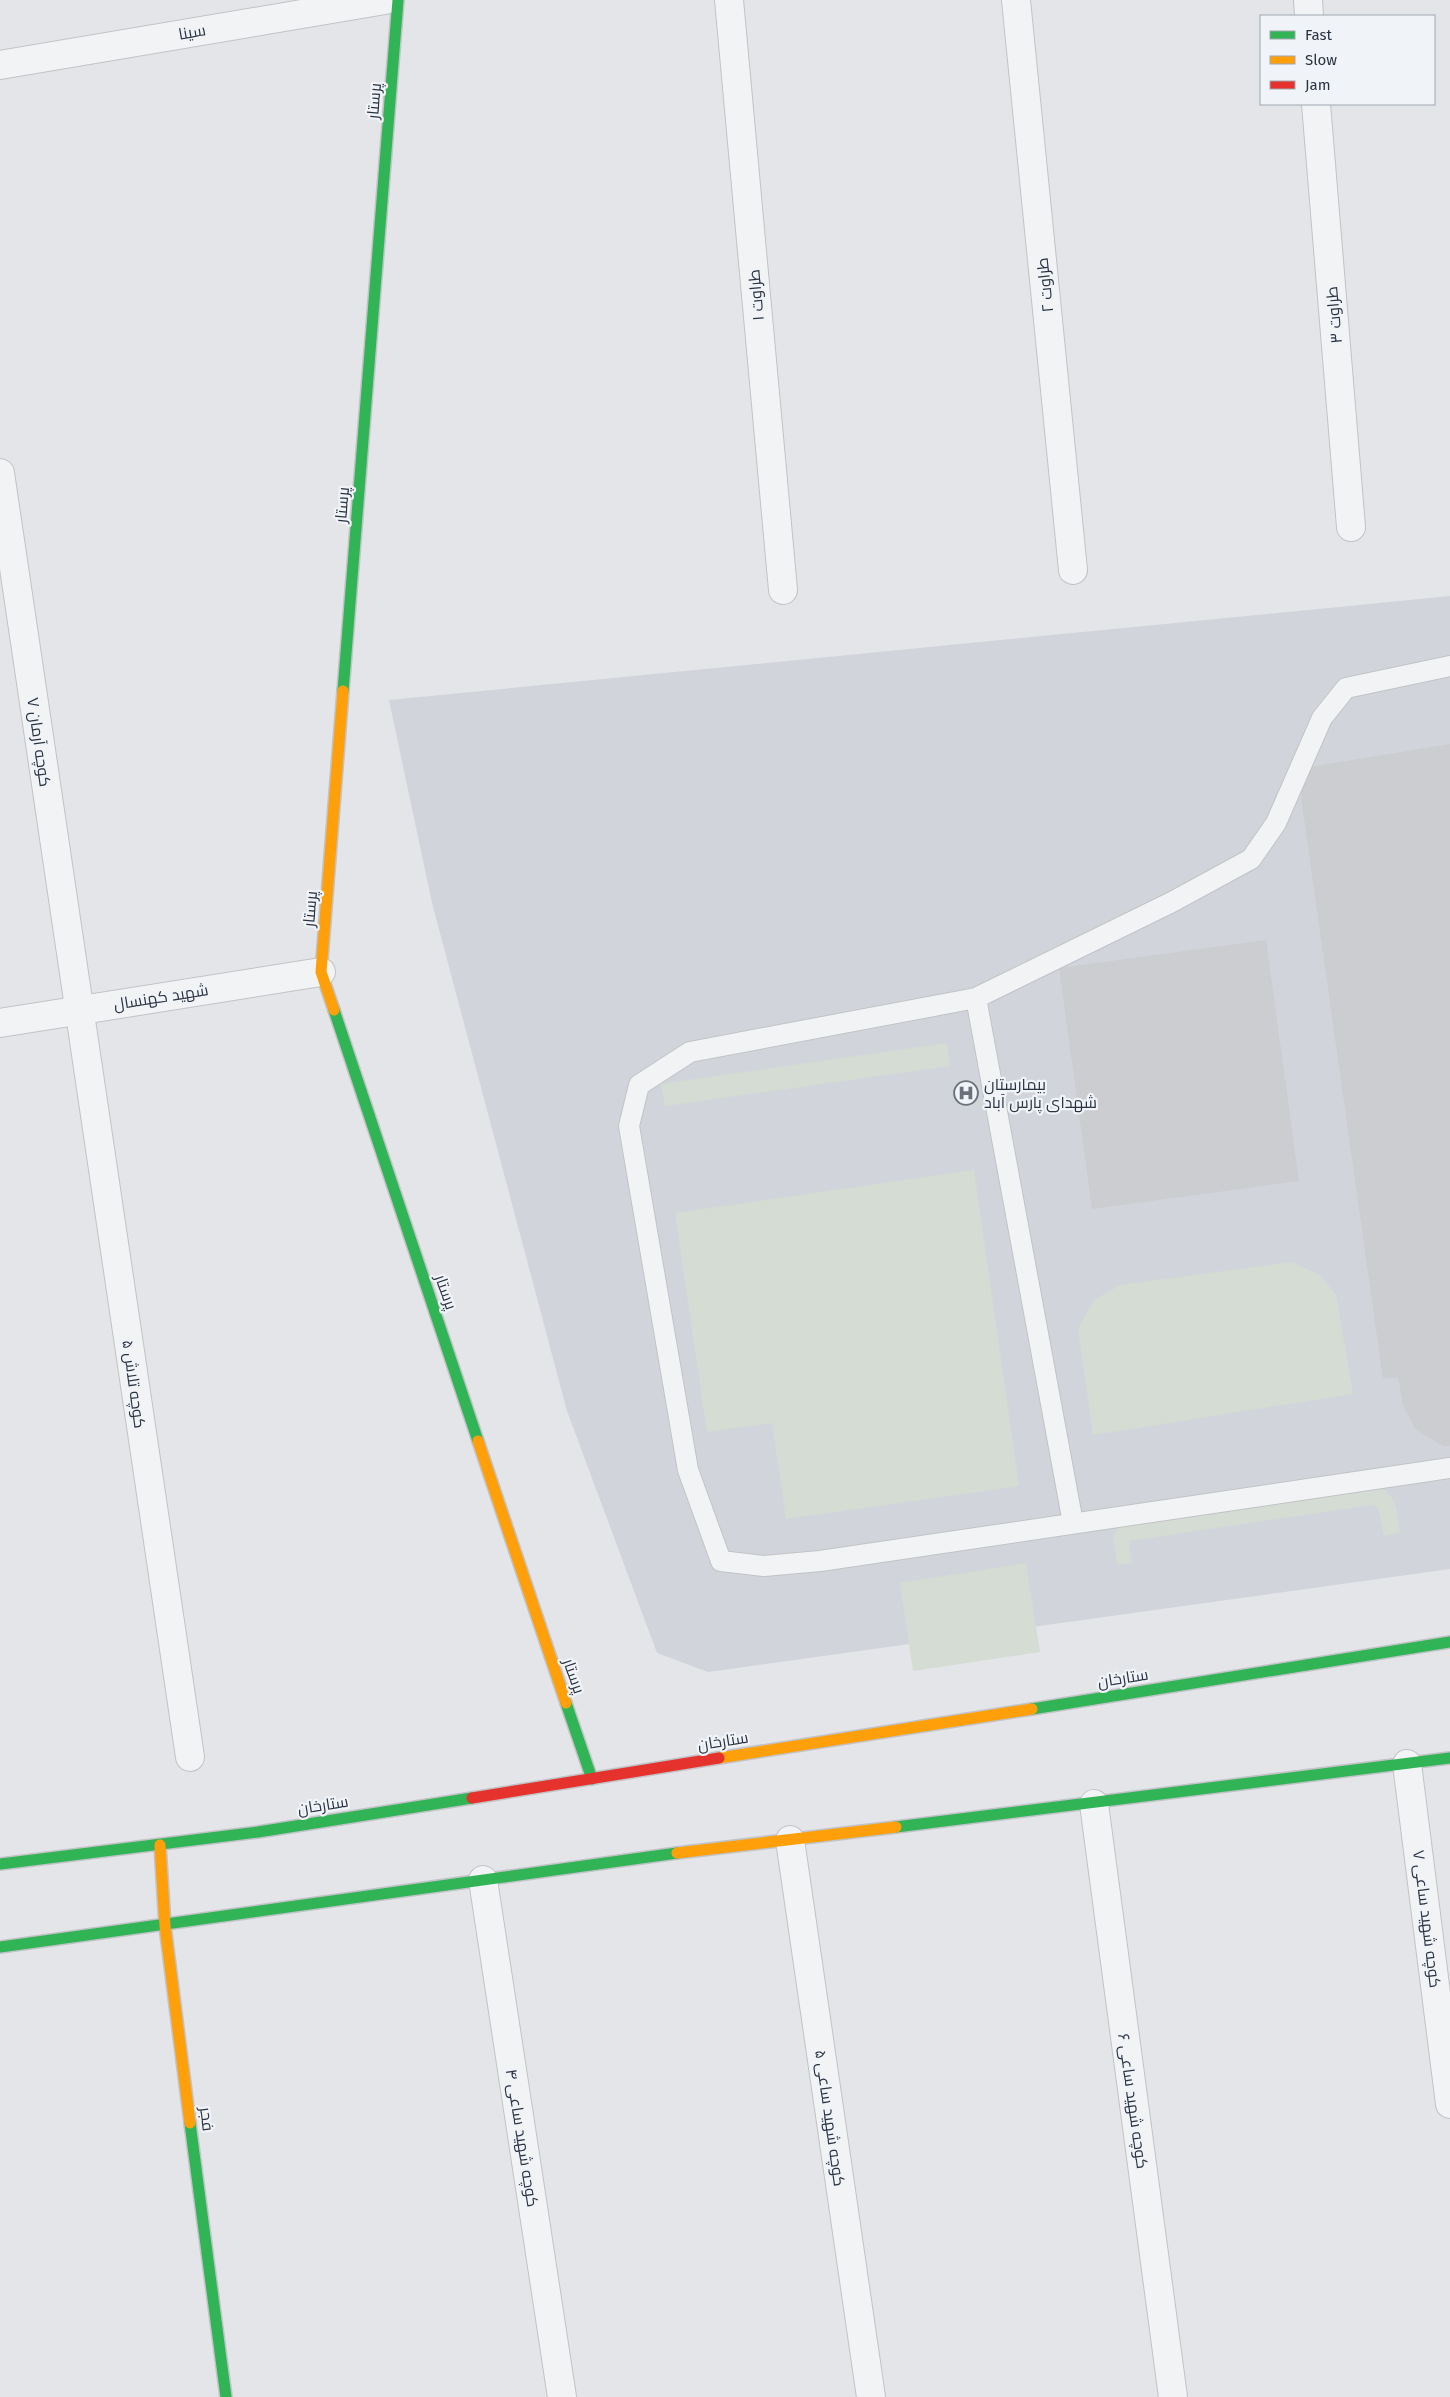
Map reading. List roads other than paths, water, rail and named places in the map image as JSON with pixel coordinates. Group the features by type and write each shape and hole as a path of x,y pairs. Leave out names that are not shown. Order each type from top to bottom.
{"main road":[{"name":"پرستار","path":"398,0 321,972 592,1779"},
{"name":"ستارخان","path":"0,1864 268,1831 1450,1642"},
{"path":"0,1947 165,1926 630,1859 1094,1804 1450,1758"},
{"name":"فجر","path":"160,1845 165,1926 226,2397"}],"street":[{"name":"سینا","path":"0,65 385,0"},
{"name":"طراوت ۱","path":"729,0 783,590"},
{"name":"طراوت ۲","path":"1016,0 1073,570"},
{"path":"1308,0 1309,15"},
{"name":"طراوت ۳","path":"1316,105 1351,527"},
{"name":"کوچه آرمان ۷","path":"0,473 78,1010"},
{"name":"شهید کهنسال","path":"0,1022 321,972"},
{"name":"کوچه تلاش ۵","path":"78,1010 190,1757"},
{"name":"کوچه شهید ساعی ۷","path":"1407,1764 1450,2104"},
{"name":"کوچه شهید ساعی ۶","path":"1094,1804 1173,2397"},
{"name":"کوچه شهید ساعی ۵","path":"790,1840 871,2397"},
{"name":"کوچه شهید ساعی ۴","path":"483,1880 562,2397"}],"lane":[{"path":"1450,666 1346,688 1322,718 1276,823 1251,859 1172,902 976,998 690,1052 639,1085 629,1126 688,1470 721,1561 764,1566 811,1562 1450,1468"},
{"path":"976,998 1073,1523"}],"place":[{"name":"بیمارستان شهدای پارس آباد","path":"966,1093"}]}
